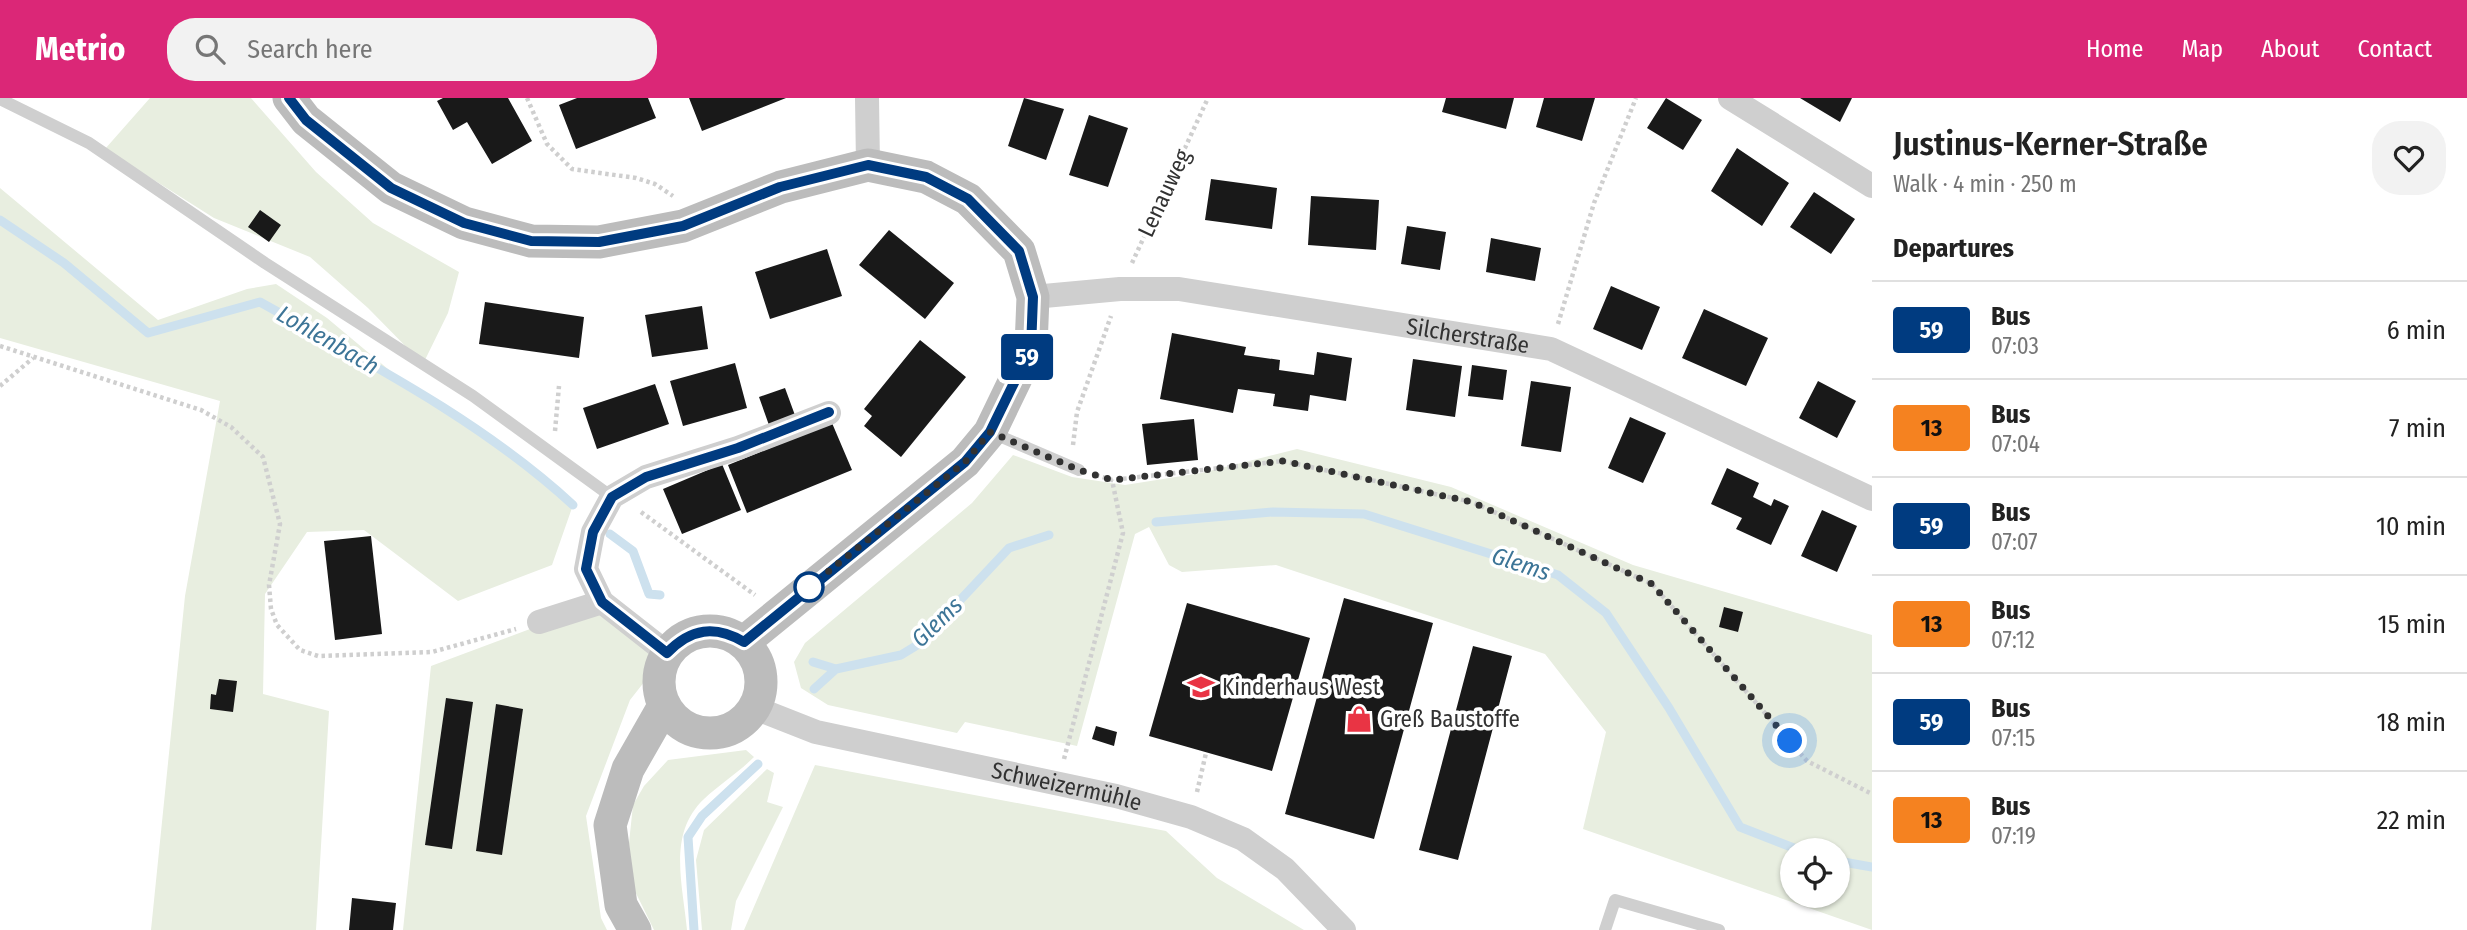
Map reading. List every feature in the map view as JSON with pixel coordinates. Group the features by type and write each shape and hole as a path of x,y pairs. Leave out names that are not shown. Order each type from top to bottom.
{"main road":[{"path":"289,98 306,120 391,188 464,223 531,241 599,242 693,222 780,187 868,165 926,177 968,199 1019,251 1033,297 1031,348 990,432 965,462 744,642"},
{"path":"712,630 729,634 744,642 755,656 762,673 761,691 755,708 746,720 718,733 688,728 675,719 664,706 659,679 667,653 679,640 695,632 712,630"},
{"path":"635,930 621,905 610,825 628,769 664,706"},
{"path":"628,769 688,728"}],"street":[{"path":"867,98 868,165"},
{"path":"1730,98 1872,186"},
{"name":"Silcherstraße","path":"1033,297 1120,289 1179,289 1551,349 1872,499"},
{"path":"667,653 602,602 586,569 593,532 612,497 646,477 738,448 829,412"},
{"path":"539,622 602,602"},
{"name":"Schweizermühle","path":"755,708 816,732 1057,784 1191,817 1243,839 1285,869 1344,930"}],"lane":[{"path":"0,99 89,143 265,263 473,396 612,497"},
{"path":"990,432 1079,470"},
{"path":"1605,930 1615,900 1719,930"}],"path":[{"path":"527,98 547,144 572,169 636,178 654,184 674,197 693,222"},
{"name":"Lenauweg","path":"1079,470 1073,444 1077,412 1120,289 1208,98"},
{"path":"1551,349 1594,203 1636,98"},
{"path":"0,346 201,410 231,427 263,457 280,524 269,585 271,609 277,625 300,650 318,656 432,652 539,622"},
{"path":"0,386 33,358"},
{"path":"554,444 559,386"},
{"path":"1079,470 1112,480 1283,461 1472,502 1652,584 1807,761 1872,794"},
{"path":"1057,784 1123,533 1112,480"},
{"path":"612,497 636,509 747,587 776,616"},
{"path":"1191,817 1206,752"}],"shaded area":[{"path":"150,98 251,98 316,172 373,223 459,272 448,313 423,364 368,308 310,257 214,218 105,149"},
{"path":"0,188 158,320 247,289 276,284 327,318 407,385 548,482 573,505 552,565 458,601 364,530 307,532 265,594 263,694 329,711 316,930 151,930 185,596 220,401 0,338"},
{"path":"1297,449 1451,487 1633,565 1872,635 1872,930 1809,908 1850,908 1850,838 1780,838 1780,898 1583,829 1606,732 1545,654 1276,565 1182,572 1169,565 1149,527 1135,534 1077,746 965,722 957,733 828,705 801,688 794,662 805,643 972,503 1013,455 1072,477 1125,485 1201,473"},
{"path":"602,602 667,653 630,700 586,816 601,918 607,930 403,930 431,666"},
{"path":"746,750 754,757 704,799 692,813 685,828 680,861 687,930 654,930 632,885 629,843 633,805 644,786 668,760"},
{"path":"815,765 1166,831 1217,878 1304,930 744,930"},
{"path":"767,769 774,773 767,802 783,807 736,901 731,930 702,930 696,860 704,830"}],"building":[{"path":"443,98 508,98 532,141 492,164 467,122 453,130 437,101"},
{"path":"577,98 648,98 656,118 576,149 559,105"},
{"path":"689,98 786,98 702,131"},
{"path":"1024,98 1064,109 1046,160 1008,146"},
{"path":"1446,98 1514,98 1506,129 1442,112"},
{"path":"1544,98 1595,98 1582,141 1536,127"},
{"path":"1666,98 1702,120 1683,150 1647,128"},
{"path":"1800,98 1852,98 1840,122"},
{"path":"1089,115 1128,128 1108,187 1069,175"},
{"path":"1737,148 1789,183 1762,226 1711,191"},
{"path":"1211,179 1277,188 1272,229 1205,220"},
{"path":"1814,192 1855,219 1831,254 1790,227"},
{"path":"1311,196 1379,200 1376,250 1308,245"},
{"path":"260,210 281,225 269,242 248,227"},
{"path":"1407,226 1446,232 1440,270 1401,264"},
{"path":"889,230 954,283 925,319 859,265"},
{"path":"1491,238 1541,248 1535,281 1486,272"},
{"path":"827,249 842,296 770,319 755,272"},
{"path":"1611,286 1660,307 1642,350 1593,329"},
{"path":"485,302 584,317 579,358 479,344"},
{"path":"702,306 708,349 652,357 645,315"},
{"path":"1704,309 1768,338 1746,386 1682,358"},
{"path":"1172,333 1246,347 1244,355 1280,360 1279,370 1314,375 1317,352 1352,358 1346,401 1310,395 1308,411 1273,406 1275,394 1238,389 1233,413 1160,399"},
{"path":"920,340 966,377 901,457 864,426 872,416 864,409"},
{"path":"1413,359 1462,366 1455,417 1406,410"},
{"path":"735,363 747,408 683,426 670,381"},
{"path":"1472,365 1507,370 1503,400 1468,396"},
{"path":"1531,381 1571,387 1561,452 1521,446"},
{"path":"1818,381 1856,401 1837,438 1799,418"},
{"path":"655,384 669,424 597,449 583,408"},
{"path":"785,388 796,418 770,428 759,397"},
{"path":"1630,417 1666,433 1643,483 1608,468"},
{"path":"1194,419 1198,460 1147,465 1142,424"},
{"path":"832,423 852,470 747,513 728,465"},
{"path":"722,464 741,510 682,534 663,489"},
{"path":"1727,468 1759,483 1753,497 1771,506 1774,499 1789,506 1771,545 1736,529 1742,518 1711,504"},
{"path":"1822,510 1857,526 1837,572 1801,556"},
{"path":"371,536 382,634 335,640 324,541"},
{"name":"Greß Baustoffe","path":"1344,598 1433,623 1374,839 1285,814"},
{"name":"Kinderhaus West","path":"1187,603 1310,638 1272,771 1149,736"},
{"path":"1724,607 1743,612 1738,632 1719,627"},
{"path":"1473,646 1512,656 1458,860 1419,850"},
{"path":"219,679 237,681 233,712 210,709 211,694 216,695"},
{"path":"446,698 473,702 452,849 425,845"},
{"path":"496,704 523,709 502,855 476,851"},
{"path":"1096,726 1117,732 1114,746 1092,739"},
{"path":"352,898 396,903 393,930 349,930"}],"waterway":[{"name":"Lohlenbach","path":"0,220 64,263 148,333 260,302 422,394 501,446 573,505"},
{"name":"Glems","path":"1156,522 1273,512 1364,514 1558,575 1606,613 1669,708 1740,827 1780,843"},
{"path":"610,534 633,551 649,594 660,595"},
{"name":"Glems","path":"814,689 836,669 901,655 919,644 1009,548 1049,535"},
{"path":"813,662 836,669"},
{"name":"Glems","path":"694,930 688,837 702,816 758,764"},
{"name":"Glems","path":"1850,863 1872,867"}],"bus line":[{"name":"59","path":"289,98 306,120 391,188 464,223 531,241 599,242 683,226 780,187 868,165 926,177 968,199 1019,251 1033,297 1031,348 990,432 965,462 744,642 729,634 712,630 695,632 679,640 667,653 602,602 586,569 593,532 612,497 646,477 738,448 829,412"}],"place":[{"name":"Kinderhaus West","path":"1201,687"},
{"name":"Greß Baustoffe","path":"1359,719"}],"route":[{"path":"809,587 965,462 990,432 1079,470 1112,480 1283,461 1472,502 1652,584 1790,741"}]}
